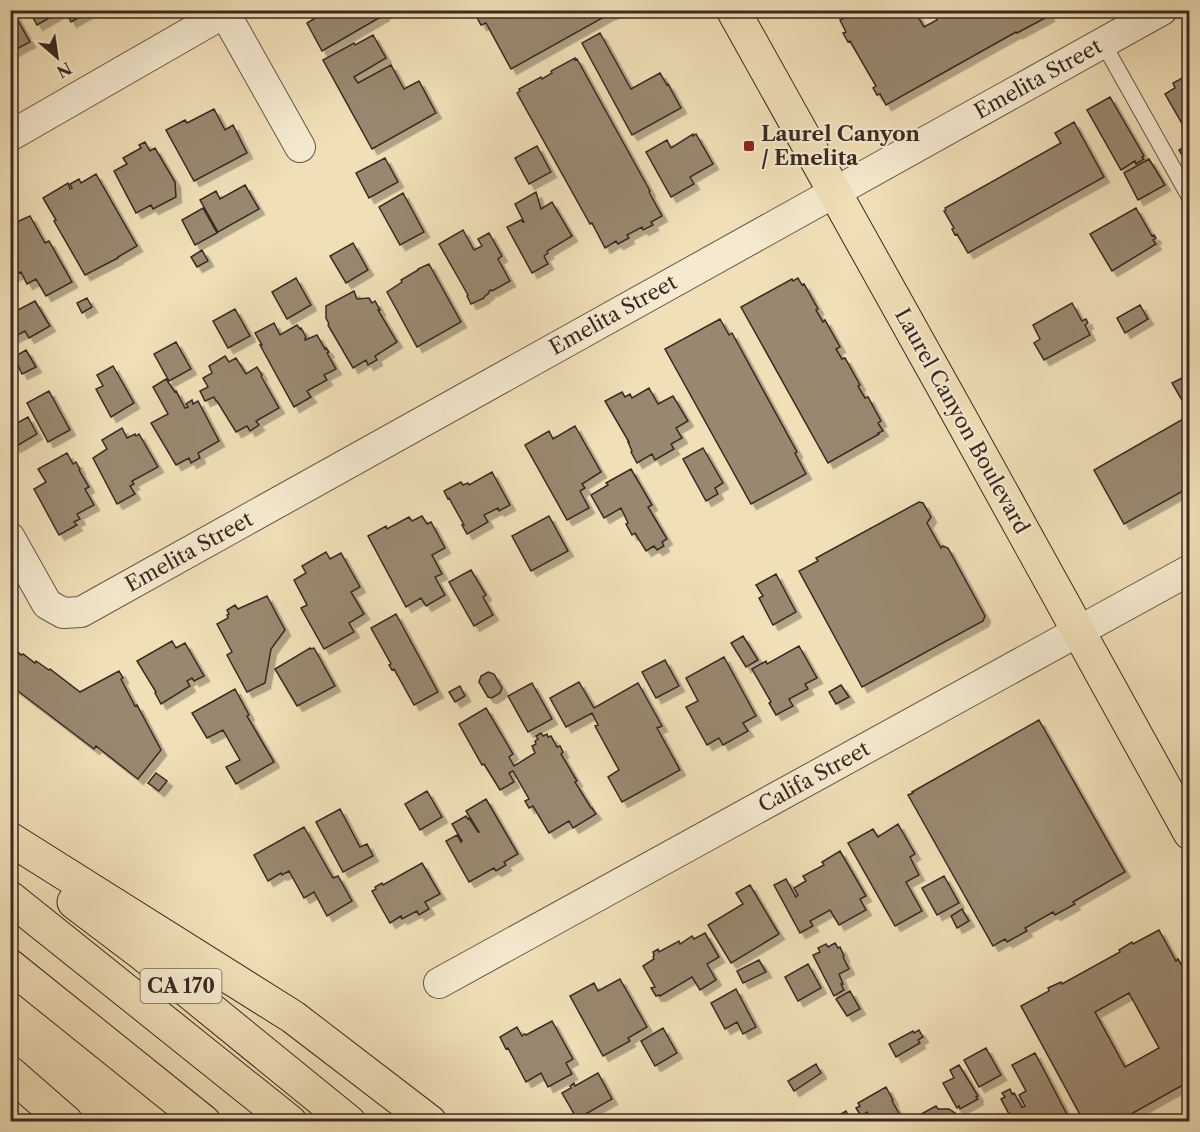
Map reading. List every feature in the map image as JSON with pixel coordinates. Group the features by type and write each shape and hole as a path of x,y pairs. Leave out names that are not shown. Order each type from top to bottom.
{"main road":[{"name":"Laurel Canyon Boulevard","path":"733,10 1190,833"},
{"path":"10,839 292,1017 430,1122"},
{"name":"CA 170","path":"10,853 140,952 349,1122"},
{"path":"10,898 290,1122"},
{"path":"10,928 109,1003 254,1122"},
{"path":"10,966 204,1122"},
{"path":"10,1073 66,1122"}],"street":[{"name":"Emelita Street","path":"10,538 48,604 63,612 81,612 1162,10"},
{"path":"10,136 223,12 300,147"},
{"name":"Califa Street","path":"439,983 1190,570"}],"lane":[{"path":"1103,43 1190,198"}],"building":[{"path":"10,10 30,42 11,52"},
{"path":"29,10 63,10 37,25"},
{"path":"65,10 92,10 71,22"},
{"path":"320,10 389,10 322,51 307,23 322,14"},
{"path":"473,10 618,10 511,69 486,23 481,25"},
{"path":"863,10 916,10 924,27 937,20 935,16 943,10 1046,10 1049,16 886,105 880,94 877,95 873,88 876,86 843,33 846,32 840,20"},
{"path":"600,33 631,89 660,73 681,108 632,135 582,43"},
{"path":"373,35 386,58 354,77 358,83 391,65 404,89 419,81 436,113 372,149 323,60"},
{"path":"575,58 662,216 651,222 653,225 643,230 642,227 627,235 629,238 618,244 616,241 605,248 517,93 519,89 541,77 542,79 552,73 551,71"},
{"path":"1190,74 1190,143 1182,128 1184,127 1165,94 1175,88 1173,83"},
{"path":"1110,97 1144,156 1142,157 1144,159 1136,164 1135,161 1121,170 1087,110"},
{"path":"214,109 225,130 233,125 247,153 194,181 166,130 185,120 187,123"},
{"path":"1074,122 1104,177 968,253 957,234 955,235 952,229 954,228 944,211 945,208 1061,143 1055,133"},
{"path":"693,134 693,136 696,134 713,164 690,177 694,184 671,197 646,152 667,140 671,148"},
{"path":"145,142 150,151 155,148 175,182 176,197 153,209 151,205 136,213 114,171 127,164 123,158 141,148 139,145"},
{"path":"1190,144 1190,169 1179,150"},
{"path":"537,146 551,172 529,184 515,158"},
{"path":"385,158 398,182 369,198 356,173"},
{"path":"1149,159 1165,185 1138,200 1124,173"},
{"path":"96,174 137,246 85,275 43,198 68,183 70,189 72,188 70,184 79,179 81,183"},
{"path":"245,185 259,209 218,232 200,200 216,191 220,199"},
{"path":"536,192 541,209 552,202 572,236 547,251 548,253 544,256 548,264 532,273 507,227 521,220 524,222 515,204"},
{"path":"403,193 424,232 400,245 379,207"},
{"path":"203,208 217,233 195,245 182,220"},
{"path":"1136,208 1152,236 1156,238 1153,240 1156,244 1112,271 1090,234"},
{"path":"30,216 45,243 49,241 72,282 46,296 36,279 27,284 21,272 10,277 10,225"},
{"path":"463,230 474,250 482,246 478,239 489,233 502,256 498,259 510,281 489,291 484,298 471,304 439,244"},
{"path":"353,243 368,270 346,283 330,256"},
{"path":"202,250 208,261 197,267 191,257"},
{"path":"429,264 461,322 417,347 387,292 402,282 401,280"},
{"path":"296,278 311,305 287,319 272,292"},
{"path":"798,278 802,285 804,284 818,309 816,310 823,322 825,320 840,347 836,349 842,359 845,358 865,398 868,397 881,421 878,423 883,431 828,463 741,307 792,279 793,281"},
{"path":"354,291 357,299 369,298 372,303 375,301 397,342 375,356 377,360 368,365 366,360 353,368 328,325 326,306"},
{"path":"87,298 92,307 82,313 77,303"},
{"path":"35,301 50,326 29,338 25,331 10,339 10,321 17,318 14,312"},
{"path":"1072,303 1082,321 1086,319 1088,323 1085,325 1090,335 1044,360 1034,343 1040,339 1033,325"},
{"path":"1140,305 1148,319 1125,333 1117,318"},
{"path":"235,309 250,336 228,348 213,321"},
{"path":"720,319 729,335 732,333 797,452 795,453 806,474 751,504 665,349"},
{"path":"274,323 280,335 297,325 306,337 305,340 317,335 329,352 327,353 336,369 324,375 327,380 307,391 311,397 294,407 255,333"},
{"path":"176,342 191,369 169,381 154,354"},
{"path":"26,350 36,367 22,374 14,357"},
{"path":"225,356 229,362 236,358 246,374 257,367 279,408 256,421 259,425 250,431 247,426 236,432 214,397 205,401 200,391 208,387 203,378 212,373 209,366"},
{"path":"113,366 134,403 111,417 96,389 103,386 97,375"},
{"path":"1190,374 1190,414 1172,383"},
{"path":"166,379 185,408 188,407 186,404 192,400 193,404 198,401 219,441 198,453 200,458 191,463 189,458 176,465 151,423 168,414 153,387"},
{"path":"649,388 658,404 673,396 688,421 676,428 682,438 671,444 674,449 655,460 652,454 637,463 629,442 605,401 622,392 625,397 630,394 632,398"},
{"path":"49,391 70,430 48,442 27,403"},
{"path":"1190,415 1190,487 1124,524 1094,470"},
{"path":"28,417 37,434 15,447 10,438 10,427"},
{"path":"575,426 601,472 582,484 585,488 580,491 589,508 567,520 525,445 549,431 553,439"},
{"path":"122,428 127,438 139,434 158,467 132,481 134,484 130,486 135,494 117,504 93,458 107,449 102,440"},
{"path":"703,448 723,483 715,488 718,494 706,501 683,459"},
{"path":"67,453 73,464 76,462 80,469 89,487 85,489 94,505 77,514 80,519 74,522 77,525 59,535 34,489 46,482 38,469"},
{"path":"631,469 652,505 648,507 667,539 662,542 664,546 657,550 654,546 646,551 635,533 632,535 621,508 604,518 591,495 608,485 606,483"},
{"path":"492,472 510,505 484,515 488,522 467,534 444,491 461,482 463,485 468,483 469,485"},
{"path":"919,502 923,503 931,517 927,523 941,548 943,546 948,548 985,616 983,621 862,687 799,571 818,561 816,558"},
{"path":"422,516 427,524 431,522 445,548 432,555 442,574 435,577 445,595 426,606 421,598 406,607 368,536 409,517 412,521"},
{"path":"549,516 568,551 531,571 512,536"},
{"path":"326,552 330,559 341,553 360,587 351,592 364,614 349,623 354,632 324,649 301,608 307,605 294,580 306,573 302,566"},
{"path":"471,570 486,595 483,597 493,615 474,626 449,582"},
{"path":"776,574 796,612 773,625 759,598 763,596 756,585"},
{"path":"267,596 285,630 271,649 265,683 247,692 227,655 232,652 217,624 228,618 227,610 235,605 238,609"},
{"path":"396,614 438,692 414,705 394,669 392,670 389,665 391,664 371,628"},
{"path":"743,636 758,660 746,667 731,643"},
{"path":"172,641 176,648 185,643 204,676 194,681 192,678 187,681 190,686 161,704 137,661"},
{"path":"799,646 817,678 805,684 808,689 789,699 793,706 776,715 752,669 766,661 767,664"},
{"path":"14,648 21,655 50,669 80,692 119,671 135,706 137,705 161,750 138,779 96,746 94,749 10,685 10,651"},
{"path":"310,648 314,648 335,686 297,706 275,669"},
{"path":"724,657 756,716 743,723 748,731 723,745 719,738 707,745 686,707 698,701 686,678"},
{"path":"665,660 679,686 656,698 642,672"},
{"path":"488,672 494,674 502,688 500,693 492,698 488,697 479,682 481,676"},
{"path":"579,682 594,708 638,683 662,726 657,728 680,770 622,802 608,777 619,770 595,726 598,725 592,713 566,727 550,698"},
{"path":"532,683 552,719 528,732 508,696"},
{"path":"841,685 849,697 836,704 829,692"},
{"path":"460,686 465,696 455,702 449,692"},
{"path":"235,689 249,715 247,716 274,762 236,784 226,767 240,760 223,730 207,738 192,713"},
{"path":"486,708 513,754 509,757 514,766 535,753 532,746 538,739 536,736 541,733 543,736 547,734 548,737 551,736 557,747 560,746 563,752 561,754 577,781 575,782 596,814 573,828 569,821 549,833 533,806 529,808 525,801 529,799 513,771 509,773 514,782 500,790 484,764 482,765 459,724"},
{"path":"1039,720 1125,872 1073,902 1075,904 1055,915 1053,912 1025,928 1027,931 1007,942 1005,939 993,946 908,795"},
{"path":"156,773 167,781 159,791 148,783"},
{"path":"427,791 442,817 420,830 405,804"},
{"path":"486,799 518,854 504,862 506,865 496,871 494,868 469,882 446,841 457,835 462,841 452,824 466,816 479,832 466,811"},
{"path":"340,809 360,847 367,844 373,856 343,872 316,822"},
{"path":"898,824 915,854 910,857 919,875 906,882 922,911 895,926 848,843 873,829 878,837"},
{"path":"304,827 333,878 338,876 352,901 327,916 314,892 304,898 289,871 268,881 254,855"},
{"path":"840,851 866,896 860,899 866,910 839,925 830,910 810,921 813,926 800,933 774,885 786,879 796,897 798,895 794,888 806,881 803,876 824,865 822,862"},
{"path":"422,863 440,894 425,902 429,909 419,915 417,911 402,919 401,916 390,923 372,891 382,883 383,885"},
{"path":"944,876 959,903 937,915 922,888"},
{"path":"750,885 779,934 731,963 708,925 743,904 736,893"},
{"path":"962,909 969,921 957,928 951,916"},
{"path":"1159,930 1176,961 1178,959 1190,979 1190,1081 1117,1122 1084,1122 1021,1006 1049,991 1048,988 1061,982 1062,984 1120,952 1119,950 1132,942 1133,944","holes":["1129,993 1159,1048 1125,1067 1095,1012"]},
{"path":"705,933 719,957 707,964 716,980 700,990 692,977 660,996 656,996 651,988 655,987 643,966 654,959 653,952 658,949 659,952 679,941 680,944 692,936 694,939"},
{"path":"835,943 838,948 840,947 849,969 839,974 844,990 834,996 813,955 820,952 818,948 826,944 828,947"},
{"path":"759,960 766,972 743,983 737,971"},
{"path":"808,964 821,988 798,1001 785,977"},
{"path":"620,979 647,1027 628,1038 630,1041 603,1056 570,996 594,983 598,991"},
{"path":"736,989 756,1027 743,1034 737,1022 725,1029 711,1003"},
{"path":"850,991 860,1009 847,1016 836,999"},
{"path":"552,1021 573,1059 566,1063 572,1074 548,1087 541,1073 526,1082 500,1037 517,1027 522,1036 526,1035"},
{"path":"663,1028 677,1053 655,1066 641,1041"},
{"path":"919,1030 923,1037 918,1040 920,1043 896,1057 889,1044"},
{"path":"986,1048 1001,1075 979,1087 964,1060"},
{"path":"1035,1053 1070,1120 1072,1118 1074,1122 1015,1122 1009,1114 1001,1099 1005,1097 1002,1093 1010,1089 1022,1107 1025,1106 1019,1095 1026,1091 1012,1065"},
{"path":"816,1064 821,1073 794,1091 788,1081"},
{"path":"959,1065 978,1096 976,1097 978,1099 960,1109 959,1106 957,1108 943,1083 954,1078 950,1070"},
{"path":"598,1073 612,1099 577,1119 562,1093 571,1088 570,1086 574,1083 575,1086"},
{"path":"886,1087 904,1122 872,1122 867,1112 861,1116 856,1108 860,1106 858,1103"},
{"path":"936,1106 938,1109 949,1109 968,1122 914,1122 912,1119"},
{"path":"846,1111 851,1122 827,1122"}],"place":[{"name":"Laurel Canyon / Emelita","path":"749,146"}]}
